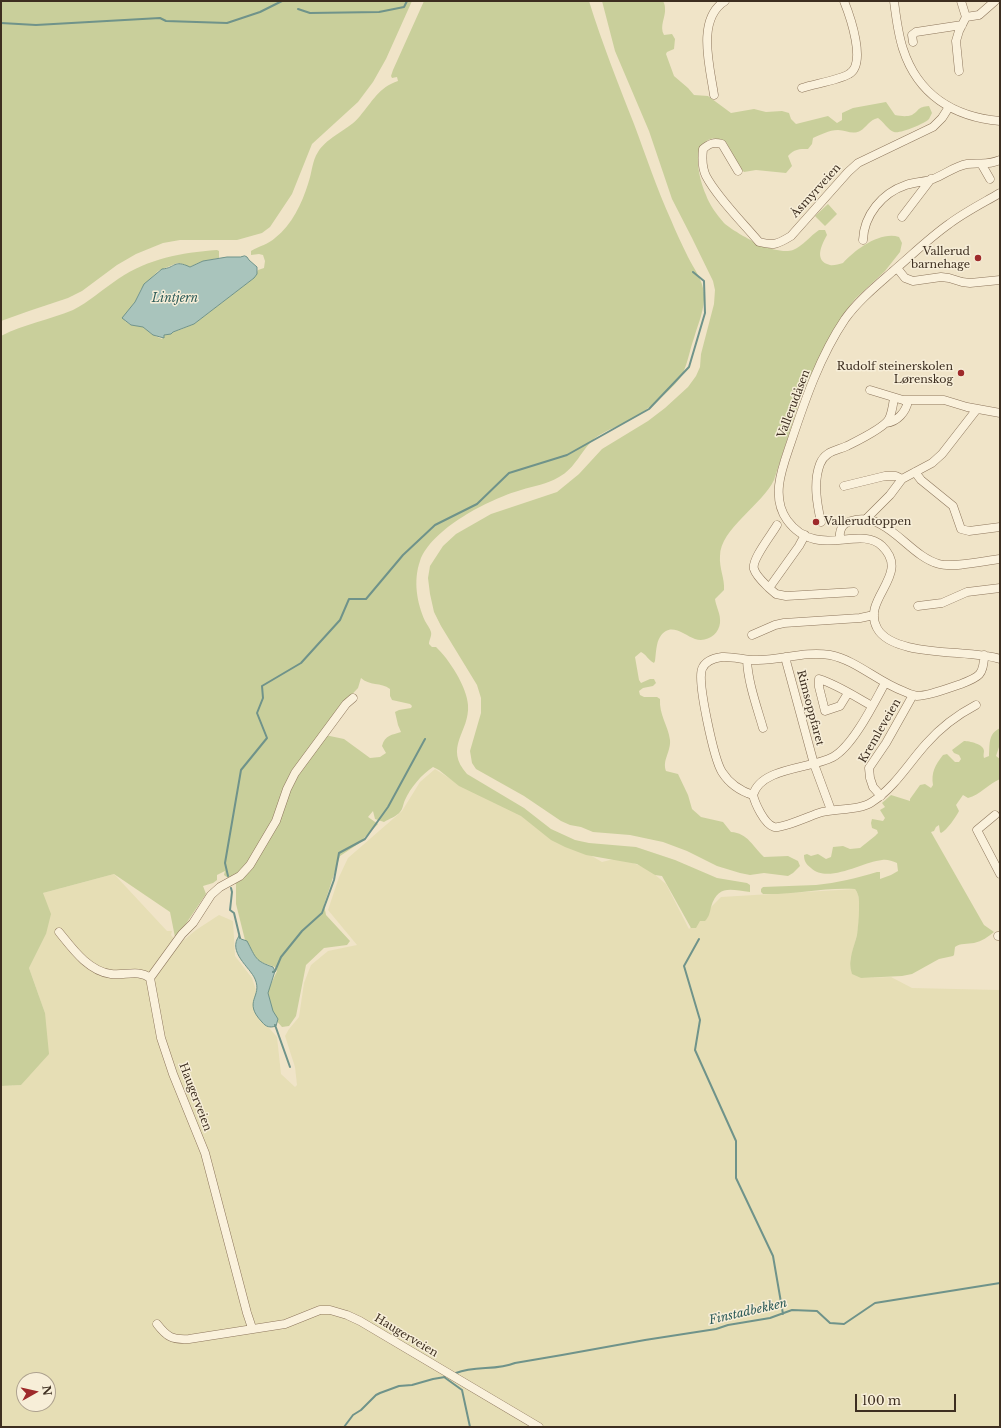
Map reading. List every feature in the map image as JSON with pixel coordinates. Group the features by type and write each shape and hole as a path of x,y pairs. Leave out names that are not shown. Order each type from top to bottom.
{"street":[{"path":"714,95 708,50 708,31 710,20 715,11 718,6 725,1"},
{"path":"802,88 848,75 854,69 858,60 852,25 844,1"},
{"path":"894,1 900,40 904,54 912,70 928,91 949,107 972,117 1000,121"},
{"path":"959,71 956,41 966,17 961,1"},
{"path":"966,17 979,15 995,1"},
{"path":"913,42 912,35 916,32 962,25"},
{"name":"Åsmyrveien","path":"738,171 722,144 716,142 709,143 703,149 702,161 706,176 712,186 759,242 770,245 780,244 791,236 848,172 858,163 932,127 942,118 949,107"},
{"path":"863,240 863,230 867,219 878,203 891,192 901,187 932,179 968,164 990,164 1000,160"},
{"path":"982,165 990,179"},
{"path":"902,217 932,179"},
{"name":"Vallerudåsen","path":"874,616 876,603 887,585 890,576 891,565 889,556 882,546 872,540 863,538 822,541 805,535 795,528 787,519 781,506 779,495 782,472 798,421 814,380 842,324 862,300 950,223 1000,194"},
{"path":"897,268 906,278 913,281 941,277 970,284 1000,280"},
{"path":"870,390 908,401 937,399 1000,413"},
{"path":"821,522 816,479 823,458 830,452 850,445 886,422 891,415 894,398"},
{"path":"886,422 892,422 897,419 906,408 908,401"},
{"path":"866,519 890,495 902,479 932,463 942,454 977,408"},
{"path":"915,472 921,480 953,506 961,529 969,531 1000,527"},
{"path":"844,486 885,476 896,476 902,479"},
{"path":"840,540 840,529 844,524 855,520 866,519 884,526 926,559 940,565 954,565 1000,559"},
{"path":"777,525 753,566 755,572 769,588 776,594 786,596 854,592"},
{"path":"769,588 799,546 805,535"},
{"path":"918,606 942,603 967,592 1000,588"},
{"path":"752,635 775,625 784,623 874,616 880,633 897,643 936,651 984,655 1000,659"},
{"path":"913,695 885,683 854,665 832,656 810,654 764,660 747,660 729,657 718,658 710,660 706,663 702,670 701,681 719,767 733,784 743,791 753,795 757,806 766,821 775,828 831,810 864,806 881,796 896,781 925,745 937,733 961,713 976,705"},
{"name":"Kremleveien","path":"881,796 874,787 870,778 869,768 886,743 913,695 922,695 940,691 977,677 983,671 984,655"},
{"name":"Rimsoppfaret","path":"785,657 814,764 831,810"},
{"path":"747,660 754,695 763,728"},
{"name":"Rimsoppfaret","path":"753,795 760,783 774,775 833,757 844,748 856,733 885,683"},
{"path":"848,693 872,706"},
{"path":"59,932 75,952 86,962 96,968 110,974 140,973 146,974 150,978 182,934 194,923 211,895 220,887 240,876 250,865 276,821 287,789 295,773 346,704 353,698"},
{"path":"995,815 977,830 1000,874"},
{"name":"Haugerveien","path":"150,978 161,1038 173,1074 205,1153 252,1328"},
{"name":"Haugerveien","path":"157,1324 163,1332 170,1337 179,1340 285,1324 320,1310 330,1310 360,1321 539,1427"}],"shaded area":[{"path":"435,769 463,787 525,817 602,862 618,858 647,868 666,884 689,929 721,897 855,889 859,900 859,921 850,960 861,978 891,977 912,988 1000,990 1000,1427 1,1427 1,1086 21,1085 45,1013 29,968 46,934 43,893 114,874 167,931 172,931 171,935 179,944 196,930 219,915 233,921 235,956 252,978 257,993 255,1012 277,1037 281,1074 295,1087 297,1085 295,1067 285,1036 299,1017 304,983 311,965 328,951 357,945 328,910 339,877 348,858 402,811 420,782"}],"green space":[{"path":"1,1 412,1 386,59 373,82 358,102 312,144 292,194 270,227 262,233 237,240 180,240 163,243 136,254 117,265 82,291 68,298 1,321"},
{"path":"424,1 589,1 605,48 661,196 681,243 700,279 704,294 702,311 685,369 680,378 668,391 637,416 595,438 570,469 559,477 545,483 508,494 478,508 448,527 426,549 420,561 416,584 422,614 431,632 429,644 432,647 436,647 452,666 461,682 467,698 468,715 457,747 457,756 460,764 467,774 524,808 551,829 575,840 589,843 636,847 675,860 717,878 747,883 750,885 750,892 726,890 721,892 714,900 705,921 700,921 696,928 691,928 662,876 655,875 637,864 586,855 565,847 551,840 521,816 459,786 433,767 413,786 399,813 384,822 375,819 373,811 368,817 378,824 358,844 340,856 324,905 326,915 350,941 347,945 324,948 306,965 296,1016 289,1026 282,1027 273,1017 266,995 277,971 275,967 258,961 245,940 236,904 236,884 224,875 225,871 217,875 217,880 213,883 203,886 206,894 183,928 175,937 170,912 114,874 43,893 51,914 46,934 29,968 45,1013 49,1054 21,1085 1,1086 1,336 19,328 73,310 118,279 154,261 178,255 217,250 219,251 219,258 203,261 189,267 177,263 158,271 141,289 135,302 126,314 125,321 131,325 143,327 153,335 162,339 164,335 194,324 254,278 258,270 264,268 265,261 263,255 251,255 251,251 273,240 286,227 296,213 303,199 314,159 322,146 355,121 381,91 398,81 397,77 392,78 391,76","holes":["361,678 383,685 390,689 390,696 392,700 410,704 412,706 411,708 395,712 401,732 389,736 383,742 382,746 386,753 380,757 370,758 344,739 325,735 343,704 358,688"]},
{"path":"602,1 663,1 665,11 662,25 663,32 664,35 672,34 675,39 674,49 666,54 674,76 694,95 708,96 731,113 754,109 766,112 782,111 789,113 791,119 796,124 828,116 837,123 842,120 842,113 853,108 886,102 895,115 910,116 925,106 929,106 932,113 926,121 901,132 892,131 878,118 872,120 857,132 838,130 822,134 813,138 812,144 808,149 797,150 788,156 792,166 786,173 756,170 744,172 726,142 720,139 710,139 702,145 700,150 698,162 699,174 711,206 724,223 763,246 782,251 790,251 800,246 819,230 825,230 827,235 821,247 820,256 825,263 833,265 843,263 861,247 876,239 892,236 899,237 902,243 900,252 885,271 855,299 841,318 803,390 774,480 769,489 734,526 722,546 720,560 724,590 715,599 720,620 717,631 708,639 699,640 677,630 668,630 664,632 659,639 654,663 641,652 635,657 639,680 641,683 654,679 656,683 653,686 643,688 639,691 640,695 644,697 657,697 660,699 662,715 670,740 665,763 666,771 678,774 688,795 692,809 701,817 723,822 731,832 742,835 750,841 764,857 788,856 798,861 800,866 788,876 764,873 750,875 740,873 717,866 687,851 663,842 630,835 593,832 581,827 570,825 561,821 524,796 476,769 472,763 470,751 481,713 481,698 477,685 434,612 430,594 428,578 430,566 443,546 456,534 491,514 557,492 579,474 602,449 648,421 665,408 688,387 696,376 700,367 701,354 714,304 715,290 713,281 672,199 649,131 615,51"},
{"path":"828,204 837,214 825,226 815,216"},
{"path":"1000,728 1000,744 996,756 1000,759 1000,779 972,797 968,798 963,795 956,805 959,811 949,826 941,833 939,825 934,831 931,832 984,925 994,932 987,937 974,943 957,946 955,947 953,956 939,959 912,974 902,976 861,978 852,974 850,964 857,935 859,916 859,899 855,889 832,889 775,894 763,894 761,892 763,887 824,884 877,872 880,872 880,879 898,871 897,863 890,860 884,860 845,871 826,874 811,868 804,859 804,855 807,854 811,856 818,854 826,859 831,857 833,847 843,846 850,849 860,848 878,833 877,830 872,828 872,819 883,821 885,818 880,810 885,807 882,803 891,795 910,801 920,785 925,784 931,788 933,785 934,769 940,759 943,755 947,754 955,762 959,762 961,759 959,755 954,753 952,750 964,741 973,742 982,746 984,758 989,756 990,743 993,733"}],"water":[{"name":"Lintjern","path":"245,256 257,267 257,274 254,278 194,324 171,334 164,335 164,338 153,335 143,327 131,325 122,318 135,302 144,284 162,269 177,264 190,267 203,261"},
{"path":"239,936 241,939 247,941 259,961 273,967 275,971 268,993 273,1011 278,1019 276,1026 270,1027 265,1025 256,1015 253,1004 257,985 252,974 237,953 236,942"}],"waterway":[{"path":"1,23 36,25 160,18 166,21 227,23 260,12 282,1"},
{"path":"298,9 310,13 379,12 404,7 407,1"},
{"path":"228,876 225,863 241,770 267,738 257,713 263,698 262,686 301,663 340,620 349,599 366,599 403,555 435,525 477,504 509,473 567,455 649,409 689,367 705,313 704,281 693,272"},
{"path":"273,972 275,971 281,957 302,931 322,913 334,880 339,853 365,839 388,807 425,739"},
{"path":"231,888 230,910 234,913 240,938"},
{"path":"699,939 684,966 700,1020 695,1050 736,1141 736,1178 773,1256 783,1314"},
{"path":"275,1025 290,1067"},
{"name":"Finstadbekken","path":"456,1373 471,1369 500,1367 645,1340 716,1329 728,1325 770,1318 792,1310 817,1311 830,1323 844,1324 875,1303 1000,1283"},
{"path":"444,1377 462,1390 470,1427"},
{"path":"344,1427 353,1415 380,1393 399,1386 412,1385 445,1377"}],"place":[{"name":"Vallerud barnehage","path":"978,258"},
{"name":"Rudolf steinerskolen Lørenskog","path":"961,373"},
{"name":"Vallerudtoppen","path":"816,522"}]}
